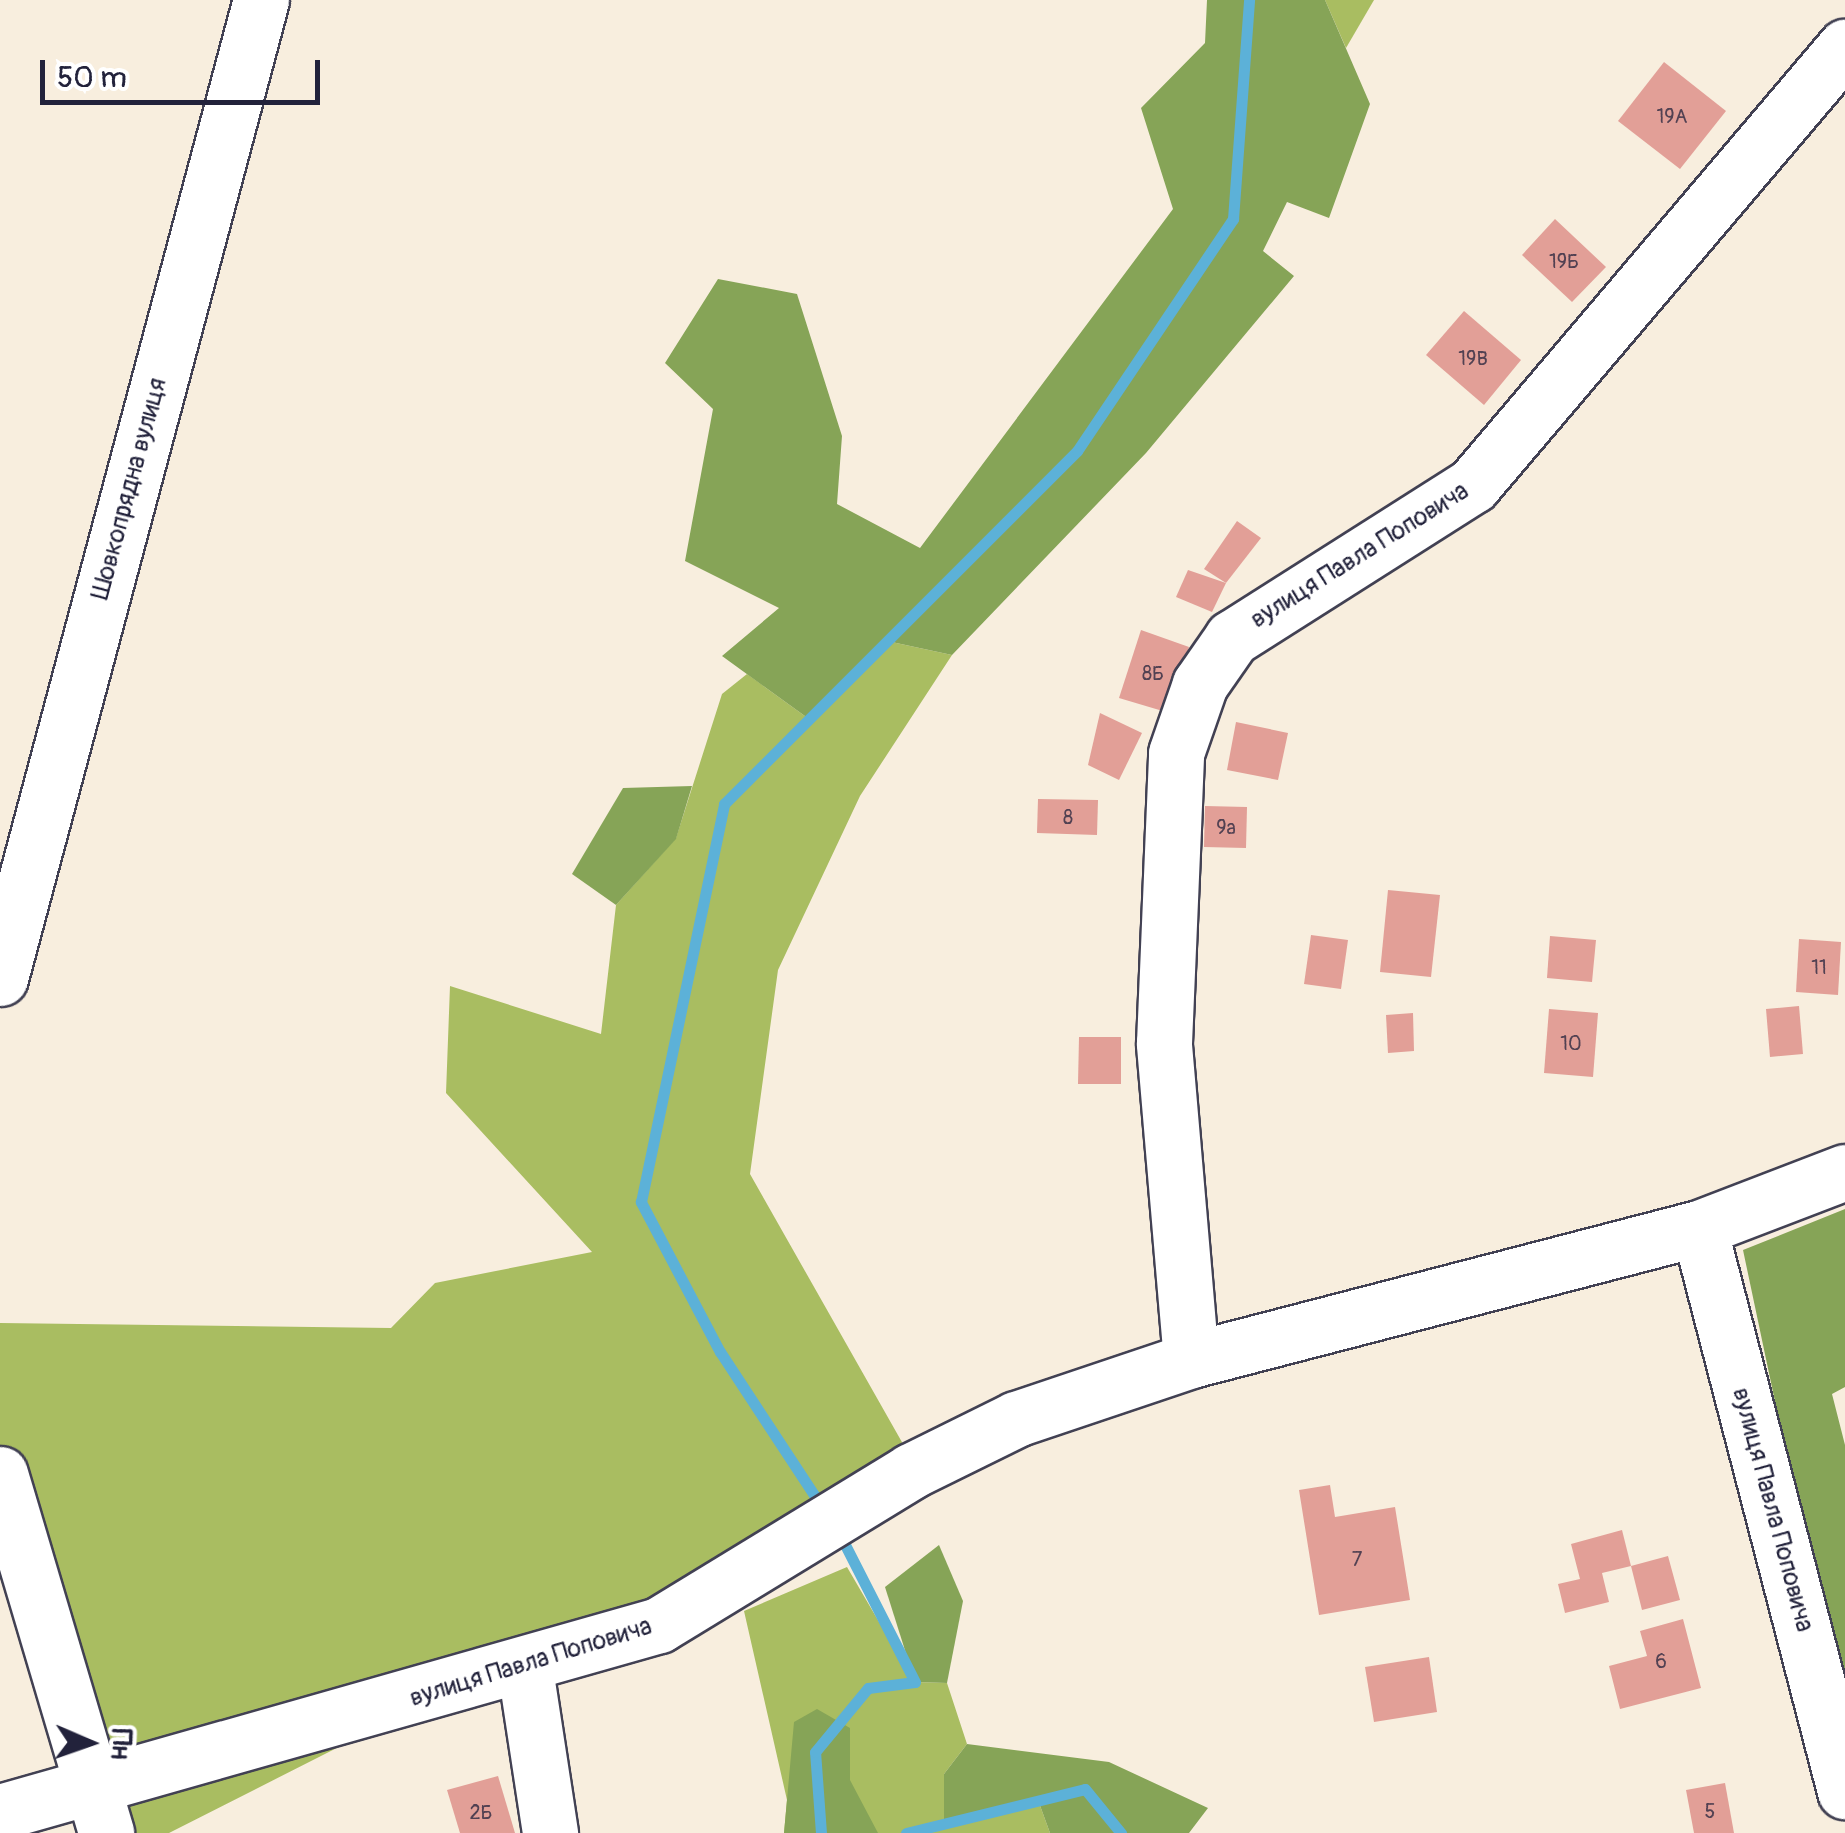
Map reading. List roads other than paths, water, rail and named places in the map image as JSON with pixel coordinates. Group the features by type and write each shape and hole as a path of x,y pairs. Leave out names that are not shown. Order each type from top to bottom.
{"street":[{"name":"Шовкопрядна вулиця","path":"0,978 261,0"},
{"name":"вулиця Павла Поповича","path":"1190,1360 1164,1042 1176,753 1200,684 1232,638 1473,486 1845,46"},
{"name":"вулиця Павла Поповича","path":"0,1812 98,1810 659,1626 865,1502 1016,1419 1190,1360 1699,1228 1845,1172"},
{"name":"вулиця Павла Поповича","path":"1699,1228 1845,1791"},
{"path":"0,1474 98,1810"},
{"path":"525,1669 550,1833"}],"waterway":[{"path":"822,1507 720,1352 641,1202 724,804 1077,451 1233,219 1249,0"},
{"path":"821,1833 815,1752 868,1688 915,1682 838,1531"},
{"path":"906,1833 1085,1789 1121,1833"}]}
